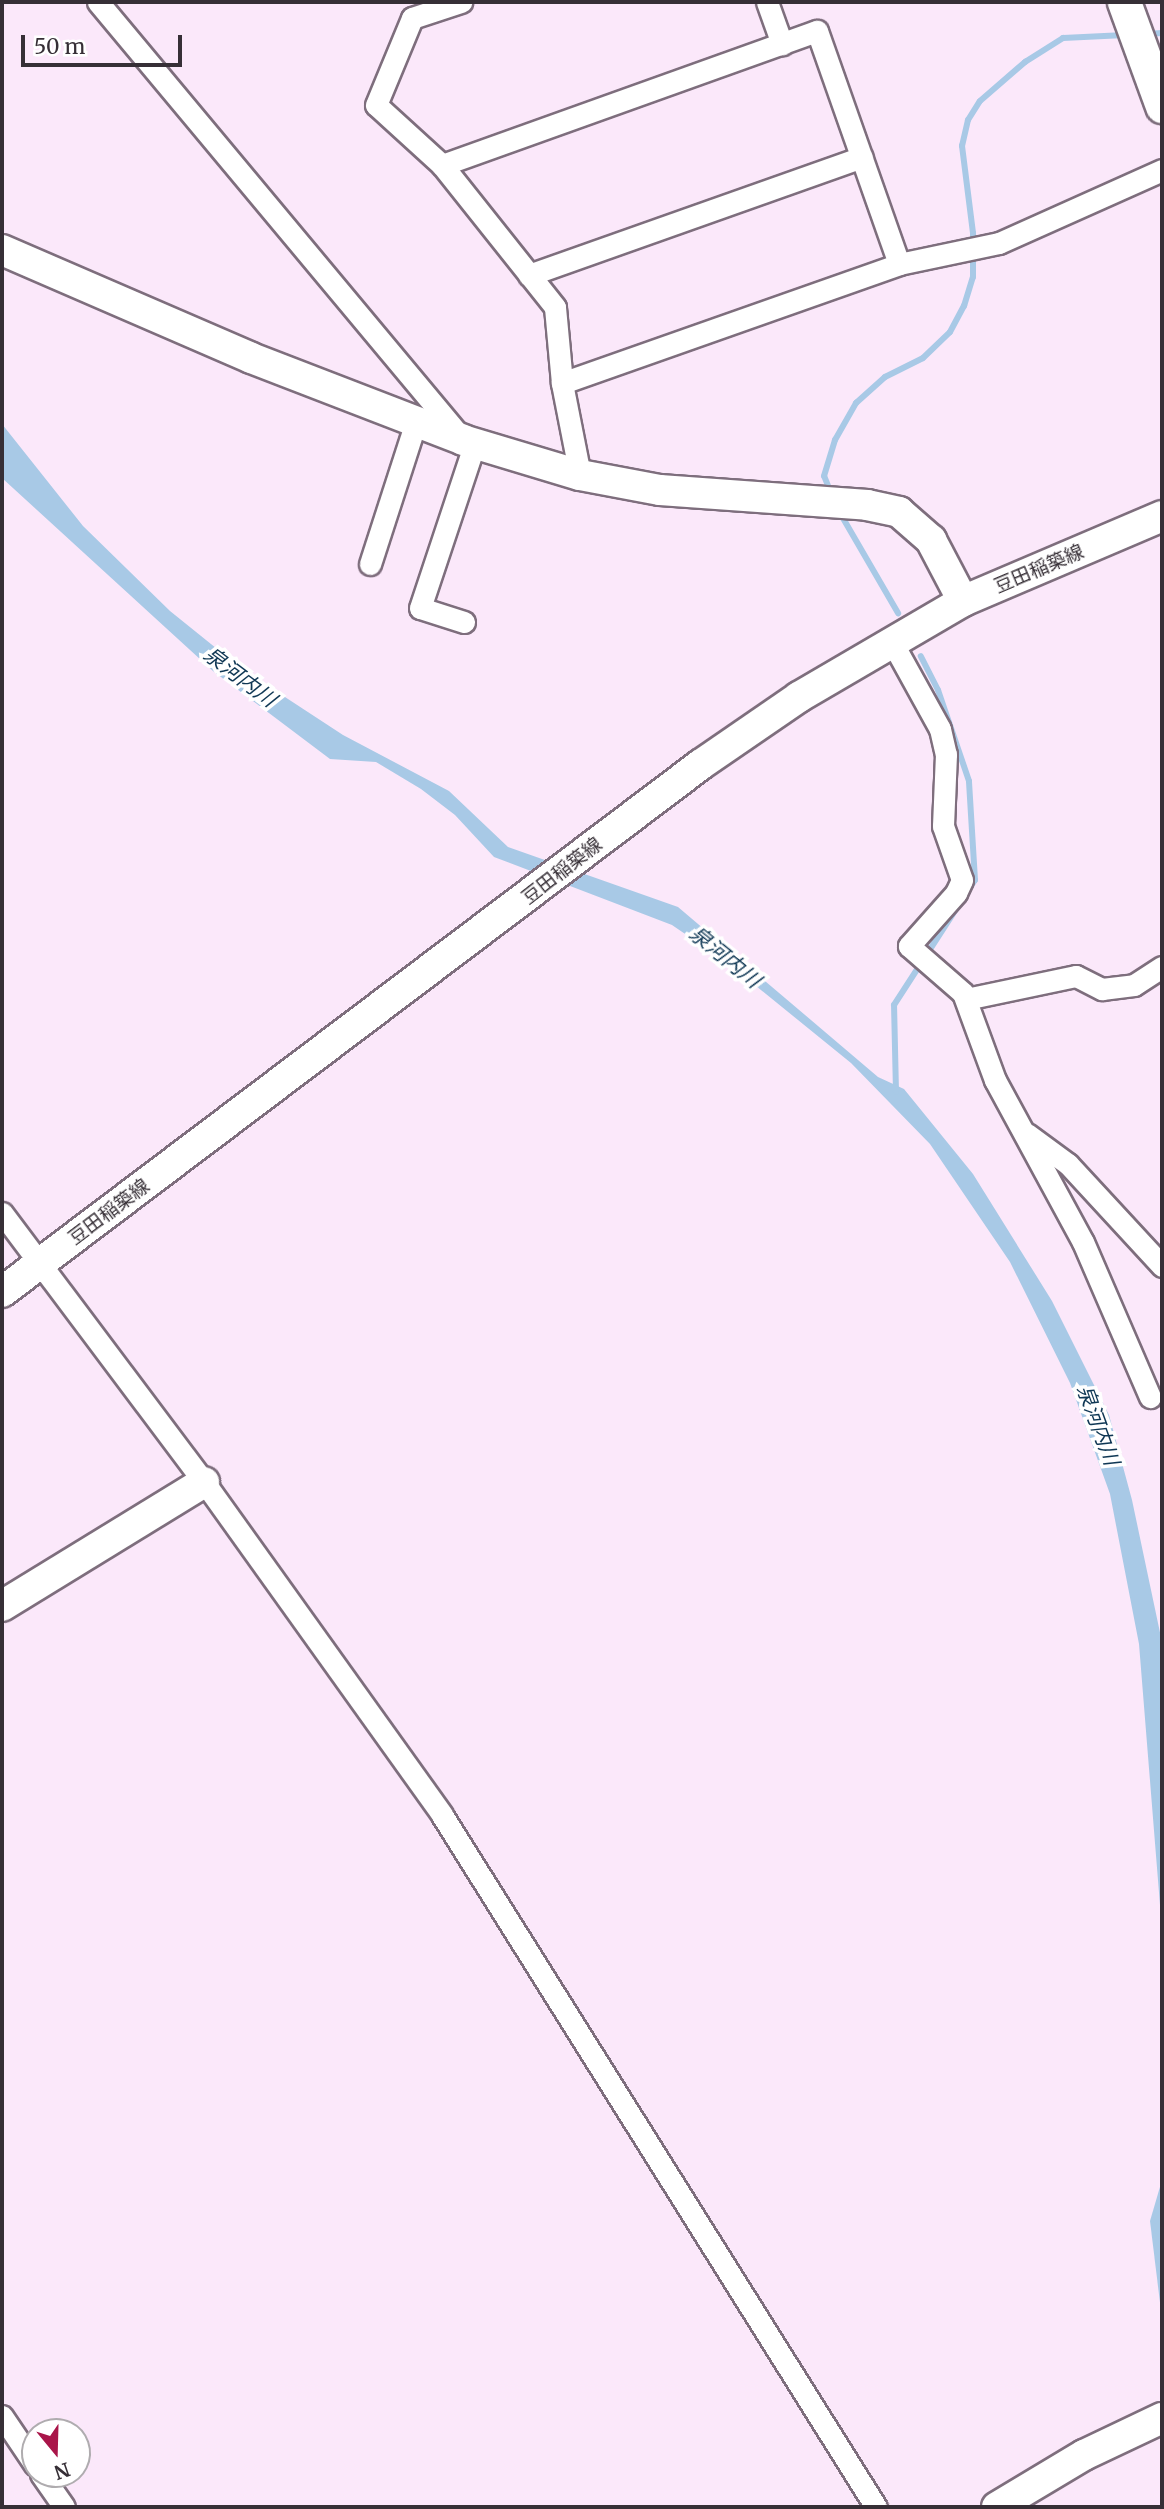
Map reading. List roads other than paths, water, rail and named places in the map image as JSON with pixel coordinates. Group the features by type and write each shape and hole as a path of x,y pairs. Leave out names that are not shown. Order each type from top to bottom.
{"main road":[{"path":"1124,2 1162,106"}],"street":[{"path":"98,2 469,442"},
{"path":"461,2 412,18 376,105 442,165 555,307 562,383 580,475"},
{"path":"767,2 782,44"},
{"path":"442,165 817,31 899,264"},
{"path":"529,275 862,157"},
{"path":"562,383 899,264 999,243 1162,170"},
{"path":"2,250 251,358 469,442 580,475 660,490 867,505 899,512 930,540 963,601"},
{"path":"370,564 416,422"},
{"path":"464,622 420,608 469,442"},
{"name":"豆田稲築線","path":"2,1292 520,904 626,821 799,697 963,601 1162,516"},
{"path":"892,642 940,729 946,754 943,825 962,880 956,893 919,930 909,946 937,967 966,999 995,1080 1083,1242 1150,1397"},
{"path":"966,999 1076,976 1102,989 1134,985 1162,968"},
{"path":"1022,1130 1068,1164 1162,1266"},
{"path":"2,1213 204,1482 442,1815 876,2507"},
{"path":"2,1606 204,1482"},
{"path":"2,2416 21,2444"},
{"path":"997,2507 1084,2455 1157,2420"},
{"path":"51,2488 64,2507"}],"water":[{"name":"泉河内川","path":"2,424 83,526 170,611 242,669 343,735 449,791 508,847 678,907 878,1077 904,1089 973,1174 1052,1301 1109,1415 1132,1500 1162,1642 1162,1930 1139,1644 1110,1494 1070,1383 1010,1262 930,1144 851,1063 729,964 672,925 494,857 455,815 421,789 376,762 330,759 213,671 2,478"},
{"path":"1162,2180 1162,2319 1150,2221"}],"waterway":[{"path":"1147,34 1162,33"},
{"path":"831,493 824,476 835,440 856,403 885,377 923,358 950,332 964,306 973,277 973,233 962,146 968,120 980,101 1025,62 1063,38 1125,35"},
{"path":"840,513 898,613"},
{"path":"896,1092 894,1005 975,880 969,781 938,690 921,656"}]}
